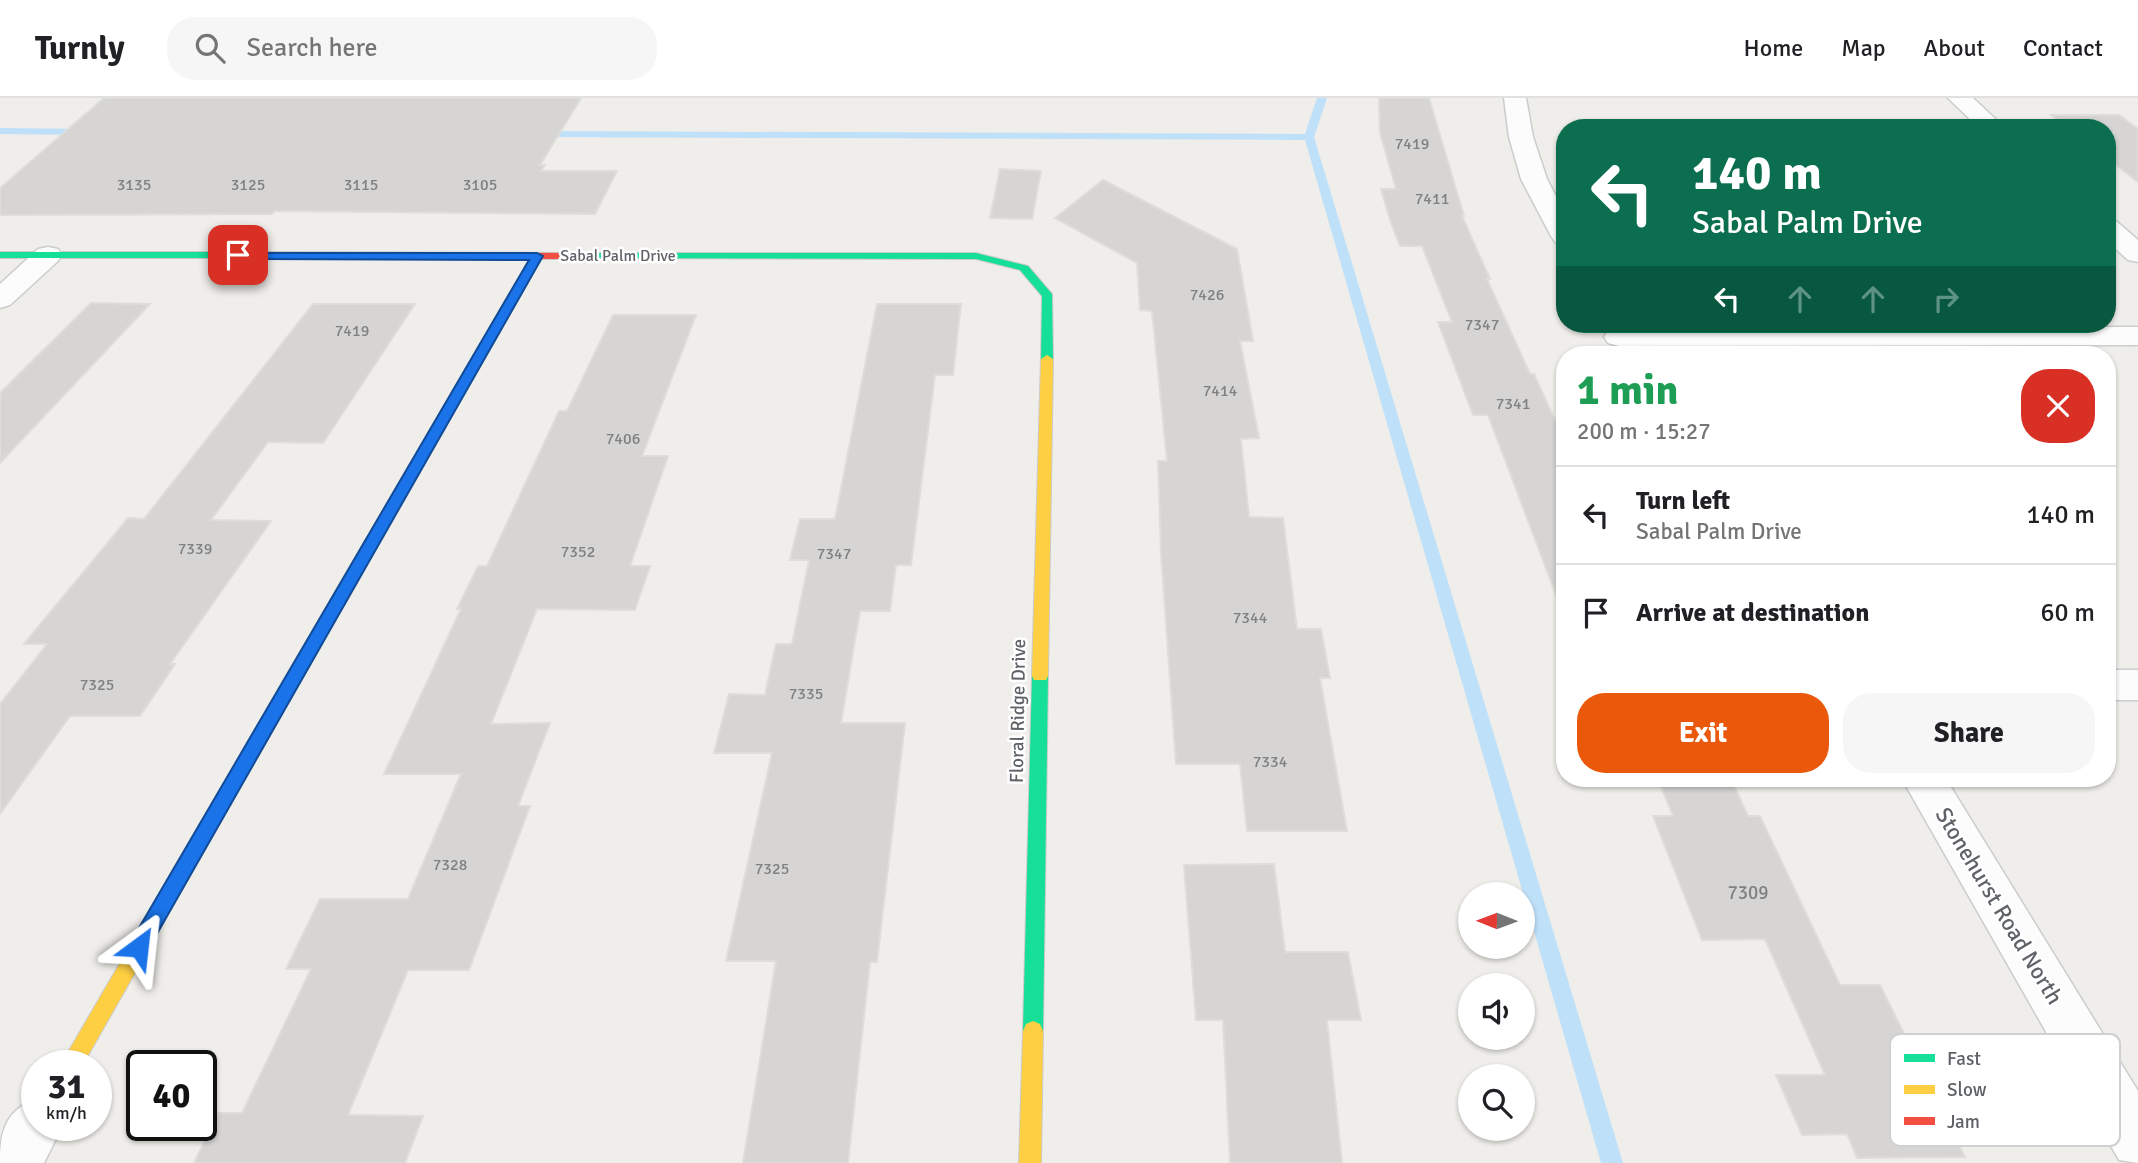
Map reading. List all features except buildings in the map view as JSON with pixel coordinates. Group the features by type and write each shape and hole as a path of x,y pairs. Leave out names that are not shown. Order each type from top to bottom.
{"street":[{"path":"1515,98 1521,137 1534,179 1556,221"},
{"path":"1959,98 1983,119"},
{"path":"2116,235 2138,254"},
{"name":"Sabal Palm Drive","path":"0,255 976,256 1024,268"},
{"path":"0,299 48,255"},
{"path":"80,1050 537,256"},
{"name":"Floral Ridge Drive","path":"1024,268 1048,296 1030,1163"},
{"path":"1620,339 2138,337"},
{"path":"2116,685 2138,685"},
{"name":"Stonehurst Road North","path":"1928,787 2074,1034"},
{"name":"Stonehurst Road North","path":"2120,1111 2138,1141"},
{"path":"14,1163 27,1141"}],"waterway":[{"path":"1309,137 1322,98"},
{"path":"0,131 84,132"},
{"path":"540,134 1309,137"},
{"path":"1309,137 1612,1163"}],"traffic: fast":[{"path":"0,255 274,255"},
{"path":"590,256 976,256 1024,268 1048,296 1047,359"},
{"path":"1033,1031 1040,676"}],"traffic: slow":[{"path":"1040,676 1047,359"},
{"path":"79,1050 337,603"},
{"path":"1030,1163 1033,1031"}],"traffic: jam":[{"path":"274,255 590,256"},
{"path":"337,603 537,256"}],"route":[{"path":"139,947 537,256 238,255"}]}
